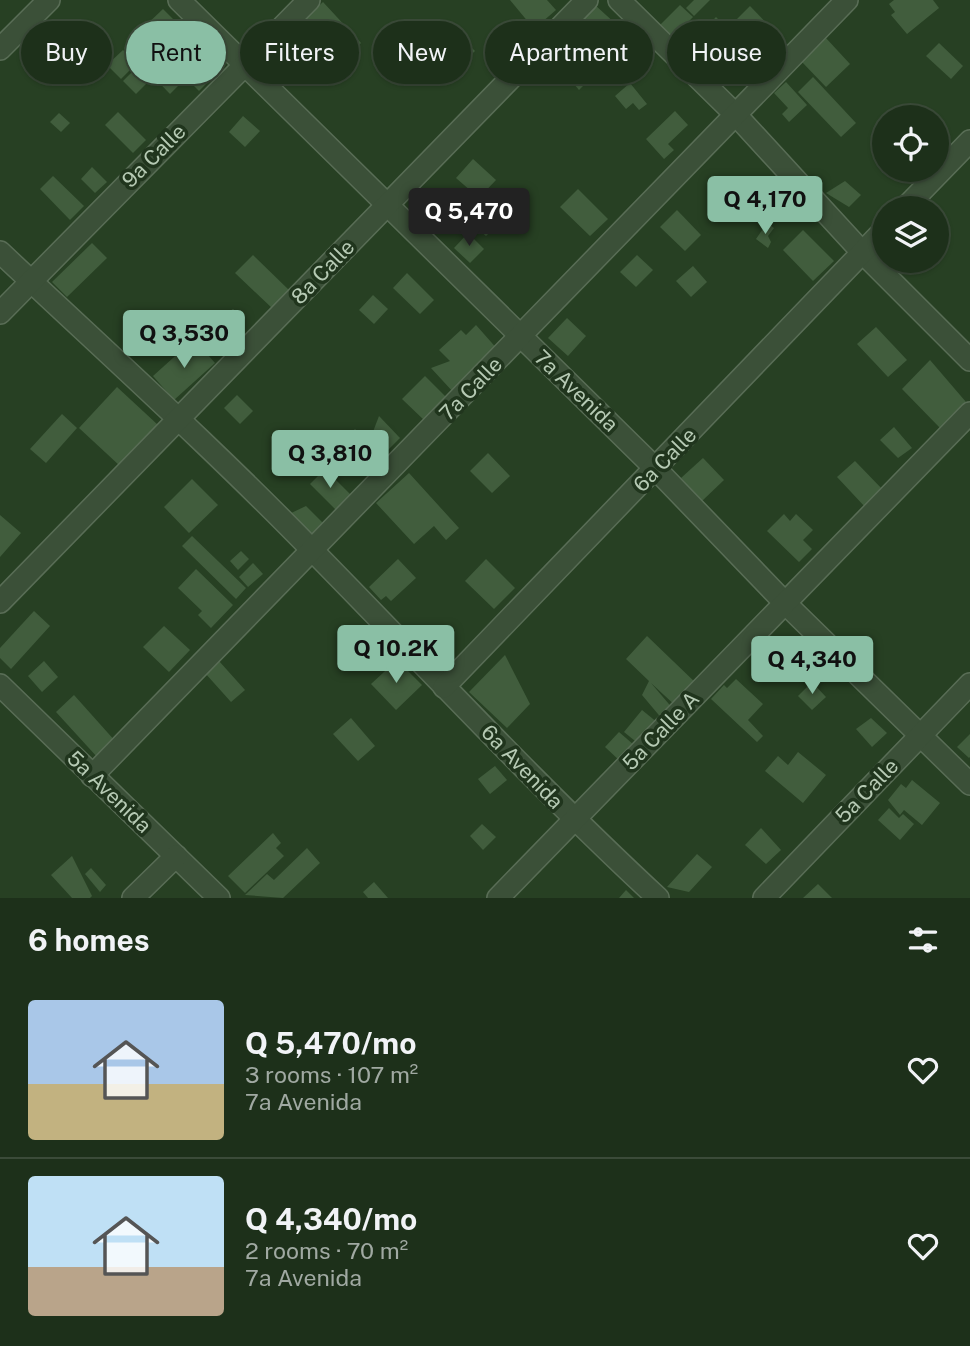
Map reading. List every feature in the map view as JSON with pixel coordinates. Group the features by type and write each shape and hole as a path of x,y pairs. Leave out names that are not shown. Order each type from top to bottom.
{"street":[{"path":"0,50 49,0"},
{"name":"7a Avenida","path":"180,0 240,60"},
{"name":"9a Calle","path":"288,21 309,0"},
{"name":"8a Calle","path":"0,602 587,0"},
{"path":"619,0 736,115 862,252 970,360"},
{"name":"7a Calle","path":"92,776 314,551 847,0"},
{"name":"9a Calle","path":"0,313 240,70"},
{"name":"7a Avenida","path":"264,84 656,469 786,604 970,784"},
{"path":"917,196 970,141"},
{"name":"6a Calle","path":"444,687 872,242"},
{"name":"6a Avenida","path":"0,252 180,419 314,551 574,820 658,898"},
{"name":"5a Calle A","path":"498,898 970,413"},
{"name":"5a Calle","path":"764,898 970,684"},
{"name":"5a Avenida","path":"0,685 219,898"},
{"path":"133,898 176,856"}],"building":[{"path":"510,0 547,0 556,10 543,21 527,21"},
{"path":"694,0 710,0 694,16 686,8"},
{"path":"894,0 933,0 939,8 907,34 891,15 895,12 889,4"},
{"path":"323,2 341,21 309,21 306,18"},
{"path":"595,5 613,21 581,21"},
{"path":"680,5 693,17 689,21 667,21 667,34 659,26"},
{"path":"750,6 764,21 735,21"},
{"path":"163,9 175,21 150,21"},
{"path":"825,37 850,64 826,87 801,61"},
{"path":"939,43 963,66 951,79 926,56"},
{"path":"123,50 126,53 126,74 121,79 112,70 112,60"},
{"path":"813,77 856,123 841,137 798,92"},
{"path":"786,82 807,105 789,122 782,114 788,108 774,93"},
{"path":"126,84 146,84 136,94"},
{"path":"160,84 180,84 170,94"},
{"path":"192,84 206,84 199,91"},
{"path":"574,84 585,84 579,90"},
{"path":"631,84 647,104 639,110 633,103 626,109 615,96"},
{"path":"675,111 688,125 668,144 674,150 664,159 646,139"},
{"path":"118,112 146,140 133,153 105,125"},
{"path":"59,113 70,123 61,132 50,122"},
{"path":"243,116 260,131 245,147 229,132"},
{"path":"473,159 496,180 479,198 456,178"},
{"path":"92,167 107,182 95,193 81,179"},
{"path":"53,176 84,206 70,220 40,189"},
{"path":"845,181 861,195 849,207 826,193"},
{"path":"578,189 608,219 590,236 560,207"},
{"path":"486,206 501,221 486,236 478,229 473,234 465,226"},
{"path":"677,210 701,235 685,251 660,227"},
{"path":"767,223 774,228 768,236 771,242 768,248 756,239"},
{"path":"803,230 834,261 813,281 783,250"},
{"path":"468,233 484,249 470,263 454,248"},
{"path":"92,243 107,258 67,297 52,282"},
{"path":"253,255 290,291 273,309 235,273"},
{"path":"637,255 653,270 636,287 620,272"},
{"path":"693,266 707,282 691,297 676,281"},
{"path":"407,273 434,300 420,314 393,288"},
{"path":"373,295 388,309 374,324 359,310"},
{"path":"233,309 245,318 229,337 217,320"},
{"path":"567,318 586,336 568,356 548,338"},
{"path":"476,325 499,351 454,393 431,368 450,361 439,350 461,330 466,335"},
{"path":"876,327 907,360 888,377 857,344"},
{"path":"194,339 215,363 174,400 153,376"},
{"path":"930,360 966,402 941,429 902,389"},
{"path":"425,376 447,398 425,421 402,399"},
{"path":"117,387 158,425 120,466 79,428"},
{"path":"237,395 253,411 240,424 224,408"},
{"path":"62,414 77,428 46,463 30,449"},
{"path":"379,416 400,438 386,452 371,437"},
{"path":"894,427 912,448 898,458 880,440"},
{"path":"355,429 384,457 366,476 337,447"},
{"path":"488,453 510,476 492,493 470,471"},
{"path":"703,458 724,480 702,501 681,478"},
{"path":"855,461 884,491 866,508 837,477"},
{"path":"325,469 351,495 336,510 310,484"},
{"path":"409,473 459,528 446,540 434,526 414,544 376,503"},
{"path":"192,479 218,505 189,533 164,507"},
{"path":"306,506 325,525 307,538 287,515"},
{"path":"784,514 790,521 796,514 813,530 803,540 812,549 799,562 767,531"},
{"path":"0,515 21,533 0,557"},
{"path":"192,536 246,588 236,599 182,546"},
{"path":"241,551 249,559 238,570 230,561"},
{"path":"398,559 416,578 391,601 386,596 381,600 369,587"},
{"path":"486,559 515,588 494,609 465,581"},
{"path":"253,563 263,574 248,587 239,577"},
{"path":"196,569 233,605 211,628 198,615 202,611 178,588"},
{"path":"34,611 50,626 11,669 0,658 0,648"},
{"path":"164,626 190,650 169,672 143,647"},
{"path":"647,636 699,686 678,708 651,683 674,710 663,720 642,695 649,681 626,659"},
{"path":"505,655 530,704 507,728 469,692"},
{"path":"397,660 422,685 396,710 371,684"},
{"path":"44,661 58,677 42,692 28,676"},
{"path":"219,661 245,690 231,702 205,673"},
{"path":"736,679 763,704 748,720 763,736 757,742 711,699 724,685 727,688"},
{"path":"812,682 826,697 812,710 798,696"},
{"path":"74,695 116,742 98,758 56,712"},
{"path":"642,710 658,723 640,745 624,732"},
{"path":"351,718 375,746 358,761 333,734"},
{"path":"871,718 887,733 872,747 856,729"},
{"path":"619,732 634,745 620,761 605,747"},
{"path":"970,734 970,757 969,758 957,747"},
{"path":"798,752 826,775 803,803 765,771 778,756 788,765"},
{"path":"495,766 507,780 490,794 478,779"},
{"path":"912,780 940,803 922,825 904,810 900,815 888,800 901,784 906,788"},
{"path":"889,808 899,818 903,814 914,824 900,840 878,820"},
{"path":"482,824 496,837 483,850 470,836"},
{"path":"761,828 781,850 766,864 745,845"},
{"path":"273,833 281,843 276,848 284,856 245,893 228,876"},
{"path":"307,848 320,863 283,898 245,895 267,874 274,880"},
{"path":"697,854 712,867 689,892 667,887"},
{"path":"72,856 92,896 90,898 72,898 51,875"},
{"path":"91,868 106,885 100,892 85,874"},
{"path":"374,882 388,898 368,898 363,892"},
{"path":"818,884 832,898 803,898"},
{"path":"626,890 634,898 619,898"}]}
